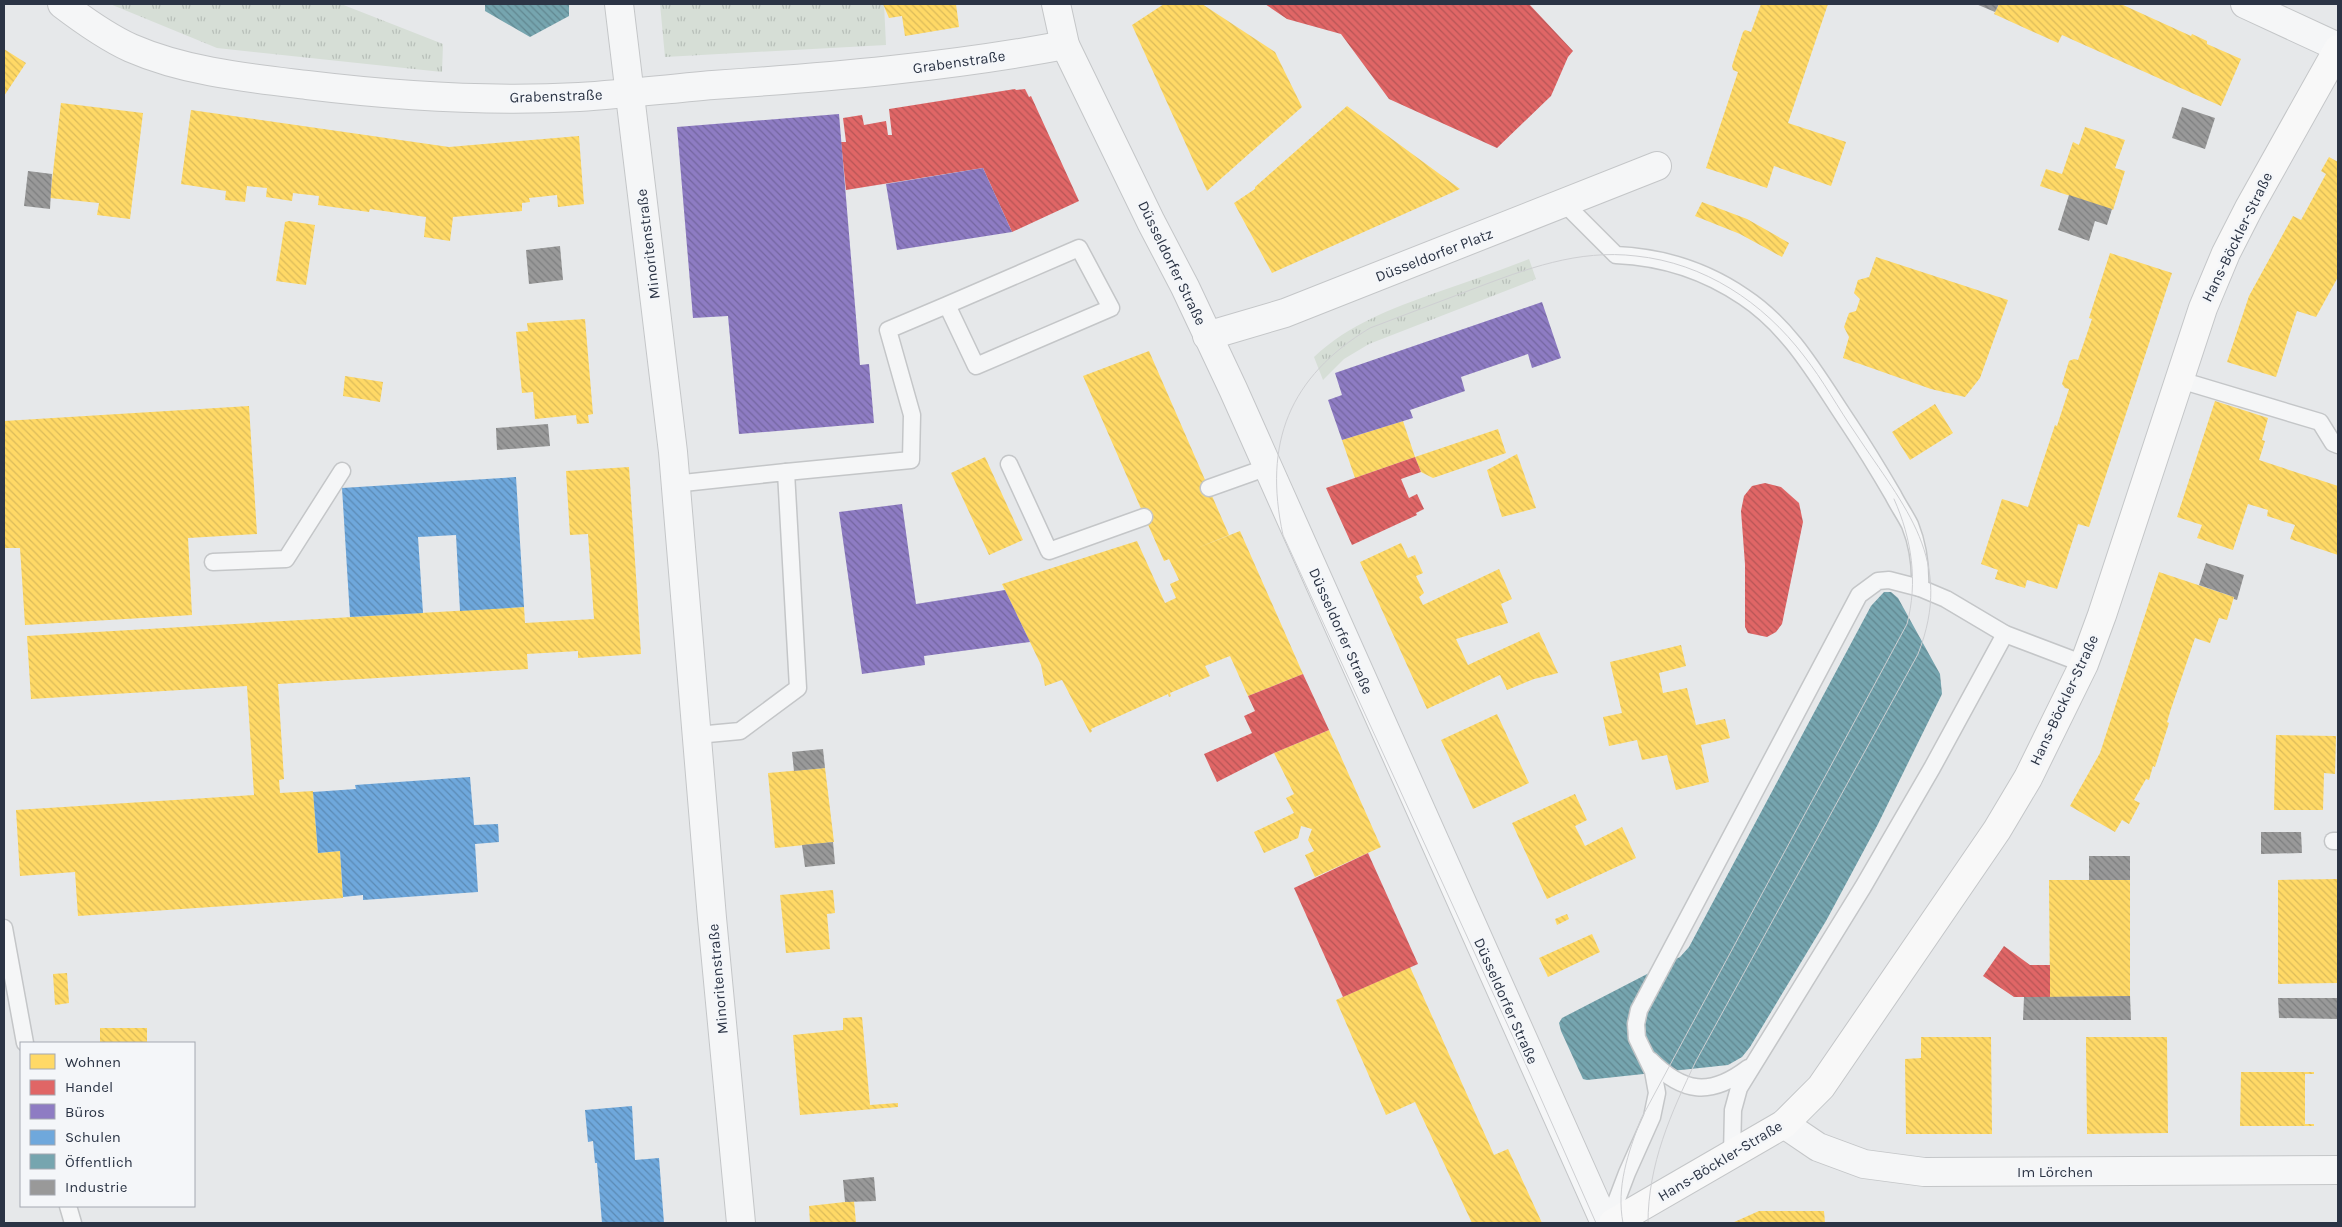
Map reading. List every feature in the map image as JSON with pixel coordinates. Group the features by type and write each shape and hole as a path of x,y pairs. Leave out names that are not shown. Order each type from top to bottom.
{"street":[{"name":"Grabenstraße","path":"62,4 87,22 131,48 183,65 262,80 356,91 459,99 578,97 858,75 1007,56 1065,45"},
{"name":"Minoritenstraße","path":"619,4 673,452 674,484 740,1223"},
{"name":"Düsseldorfer Straße","path":"1056,4 1065,45 1207,336 1268,467 1606,1223"},
{"path":"2245,4 2338,48"},
{"name":"Hans-Böckler-Straße","path":"1613,1223 1784,1124 1826,1080 1997,830 2028,778 2084,664 2102,615 2203,308 2226,253 2279,151 2338,48"},
{"name":"Düsseldorfer Platz","path":"1207,336 1285,313 1565,204 1657,166"},
{"name":"Im Lörchen","path":"1784,1124 1818,1147 1864,1164 1924,1172 2338,1170"}],"lane":[{"path":"1565,204 1616,255 1657,260 1700,273 1746,298 1775,322 1805,356 1873,460 1909,524 1921,569 1920,588"},
{"path":"674,484 911,460 912,415 888,330 947,304 1078,248 1111,308 976,366 947,304"},
{"path":"2180,380 2320,422 2333,443 2338,445"},
{"path":"1009,464 1048,551 1144,517"},
{"path":"1209,488 1268,467"},
{"path":"213,562 286,559 342,471"},
{"path":"697,735 740,731 798,688 786,472"},
{"path":"1606,1223 1652,1117 1657,1094 1653,1071 1637,1038 1636,1024 1639,1010 1859,595 1878,581 1889,580 1920,588 1946,599 2005,634 2084,664"},
{"path":"1732,1155 1733,1110 1739,1088 1863,887 1932,768 2005,634"},
{"path":"4,928 25,1042"},
{"path":"1646,1056 1666,1076 1681,1084 1699,1088 1715,1087 1732,1081 1752,1066"},
{"path":"68,1207 74,1223"}],"green space":[{"path":"110,4 341,4 443,44 442,72 217,48"},
{"path":"660,4 884,4 886,45 665,57"},
{"path":"1529,259 1536,279 1369,344 1344,359 1323,380 1314,357 1327,345 1356,326 1402,305"}],"building: Wohnen":[{"path":"883,4 956,4 959,27 905,36 902,16 889,18"},
{"path":"1164,4 1202,4 1275,52 1302,107 1207,191 1132,25"},
{"path":"1761,4 1828,4 1788,123 1846,142 1831,186 1774,166 1767,188 1706,168 1738,72 1733,70 1732,66 1743,32 1745,30 1751,32"},
{"path":"1999,4 2124,4 2191,36 2192,34 2207,41 2207,44 2241,59 2221,106 2062,35 2058,43 1994,14"},
{"path":"4,49 26,63 4,96"},
{"path":"61,103 143,113 130,219 97,215 99,203 50,198"},
{"path":"1347,106 1460,189 1272,273 1234,203 1255,189"},
{"path":"191,110 449,147 579,136 584,204 558,207 557,195 529,198 530,202 522,203 522,211 453,217 450,241 424,237 426,217 370,209 369,212 318,205 319,196 293,193 292,201 266,197 267,188 247,186 245,202 225,200 226,191 181,184"},
{"path":"2085,127 2125,140 2115,168 2125,171 2113,210 2040,186 2046,169 2062,174 2073,142 2079,145"},
{"path":"2329,157 2338,162 2338,277 2316,317 2297,311 2276,377 2227,362 2249,296 2293,216 2301,220 2326,174 2321,171"},
{"path":"1702,202 1747,219 1789,243 1782,257 1740,234 1695,216"},
{"path":"285,222 315,225 306,285 276,281"},
{"path":"2110,253 2172,273 2089,527 2078,524 2057,589 2027,580 2025,588 1995,579 1998,570 1981,564 2002,499 2028,507 2069,389 2065,388 2062,384 2069,361 2078,360 2092,319 2089,318"},
{"path":"1876,257 2008,300 1980,378 1965,397 1931,389 1843,358 1849,337 1844,327 1849,313 1856,311 1860,299 1854,293 1858,280 1869,277"},
{"path":"585,319 593,414 588,415 589,423 577,424 576,415 535,419 533,392 522,393 516,332 528,331 527,323"},
{"path":"1149,351 1229,535 1195,549 1240,531 1303,674 1248,696 1230,656 1205,666 1210,676 1170,693 1171,696 1169,697 1168,694 1091,729 1090,733 1062,680 1045,686 1041,665 1002,584 1137,541 1165,603 1176,598 1170,584 1179,580 1169,559 1164,561 1083,376"},
{"path":"345,376 383,382 380,402 343,396"},
{"path":"2215,401 2268,418 2262,440 2265,441 2259,460 2338,486 2338,555 2290,539 2295,525 2267,516 2268,510 2248,504 2233,550 2197,538 2202,525 2177,517"},
{"path":"1935,404 1953,433 1910,460 1892,432"},
{"path":"249,406 257,534 188,538 192,615 25,625 20,548 4,548 4,421"},
{"path":"1403,421 1415,457 1355,478 1342,440"},
{"path":"1498,429 1506,453 1433,478 1421,472 1415,457"},
{"path":"1517,454 1536,508 1502,517 1487,470"},
{"path":"985,457 1023,540 989,555 951,473"},
{"path":"629,467 641,654 578,658 578,651 527,654 528,669 278,684 284,779 279,780 280,793 313,791 318,853 340,851 343,898 78,916 75,872 20,876 16,810 254,795 247,686 31,699 27,636 524,607 525,623 594,619 588,534 570,535 566,471"},
{"path":"1401,543 1408,558 1415,555 1423,573 1416,576 1424,593 1419,597 1423,605 1499,569 1512,599 1501,604 1508,623 1456,639 1468,665 1539,632 1558,673 1534,679 1507,690 1500,675 1427,709 1360,562"},
{"path":"2159,572 2234,597 2227,620 2219,618 2210,643 2195,638 2171,709 2167,722 2169,723 2155,767 2153,766 2149,780 2146,779 2134,800 2140,803 2129,824 2122,820 2115,832 2070,806 2100,753"},
{"path":"1681,645 1686,666 1659,673 1663,693 1687,688 1696,725 1725,719 1730,738 1701,745 1709,782 1676,790 1667,755 1642,760 1637,740 1609,746 1603,717 1622,713 1610,662"},
{"path":"1497,714 1529,783 1473,809 1441,740"},
{"path":"1329,730 1381,847 1315,877 1305,855 1314,851 1308,840 1312,829 1301,826 1298,838 1264,853 1254,832 1294,813 1286,798 1294,794 1274,753"},
{"path":"2276,735 2336,736 2335,774 2324,773 2323,810 2274,810"},
{"path":"825,768 834,842 775,848 768,773"},
{"path":"1575,794 1587,820 1575,826 1585,846 1622,827 1636,858 1547,899 1512,823"},
{"path":"2338,879 2338,983 2278,984 2278,880"},
{"path":"2049,880 2130,880 2130,996 2050,997"},
{"path":"833,890 835,913 827,914 830,949 786,953 780,895"},
{"path":"1567,914 1569,919 1557,925 1555,919"},
{"path":"1592,934 1600,952 1548,977 1539,958"},
{"path":"1410,967 1494,1155 1508,1149 1542,1223 1472,1223 1415,1102 1386,1115 1336,1000"},
{"path":"67,973 69,1003 55,1005 53,974"},
{"path":"862,1017 870,1105 898,1103 898,1107 800,1115 793,1035 843,1030 843,1018"},
{"path":"100,1028 147,1028 147,1042 100,1042"},
{"path":"1921,1037 1991,1037 1992,1134 1906,1134 1905,1059 1921,1058"},
{"path":"2086,1037 2167,1037 2168,1133 2087,1134"},
{"path":"2241,1072 2314,1072 2314,1074 2305,1074 2305,1124 2314,1124 2314,1126 2240,1126"},
{"path":"854,1201 856,1223 810,1223 809,1206"},
{"path":"1759,1211 1824,1211 1825,1223 1732,1223"}],"building: Handel":[{"path":"1265,4 1529,4 1573,51 1568,57 1551,96 1497,148 1389,99 1341,34 1287,19"},
{"path":"1025,89 1029,97 1031,96 1079,201 1012,232 983,168 846,190 841,142 846,142 843,118 862,115 864,125 886,121 888,135 892,135 889,109"},
{"path":"1415,457 1421,472 1401,479 1409,498 1417,494 1424,509 1416,513 1417,515 1352,545 1326,488"},
{"path":"1765,483 1781,487 1799,503 1803,522 1782,624 1776,632 1767,637 1748,633 1745,627 1745,564 1741,511 1744,496 1752,486"},
{"path":"1303,674 1329,730 1274,753 1217,782 1204,754 1252,733 1244,716 1255,711 1248,696"},
{"path":"1368,853 1418,964 1343,997 1294,888"},
{"path":"2004,946 2030,965 2050,965 2050,997 2014,997 1983,976"}],"building: Büros":[{"path":"839,114 860,365 869,364 874,423 739,434 728,316 693,318 677,127"},
{"path":"983,168 1012,232 897,250 886,184"},
{"path":"1542,302 1561,358 1532,368 1528,354 1461,377 1465,391 1410,410 1413,418 1342,440 1328,400 1342,395 1335,373"},
{"path":"902,504 916,604 1005,590 1030,642 924,656 925,665 862,674 839,512"}],"building: Schulen":[{"path":"516,477 524,607 460,611 456,535 418,537 423,613 350,617 342,488"},
{"path":"470,777 474,825 498,824 499,842 475,844 478,892 363,900 363,895 343,897 340,851 318,853 313,792 356,789 355,785"},
{"path":"632,1106 635,1160 659,1158 664,1223 602,1223 597,1163 595,1163 593,1141 588,1142 585,1110"}],"building: Öffentlich":[{"path":"485,4 569,4 569,16 530,37 485,11"},
{"path":"1884,592 1891,592 1898,598 1940,674 1942,694 1877,826 1826,921 1750,1047 1742,1057 1728,1065 1583,1079 1561,1031 1559,1023 1562,1018 1680,957 1689,947 1871,606"}],"building: Industrie":[{"path":"1976,4 1999,4 1995,12"},
{"path":"2182,107 2215,118 2205,149 2172,138"},
{"path":"28,171 52,174 50,209 24,206"},
{"path":"2069,195 2112,209 2107,225 2095,221 2089,241 2058,230"},
{"path":"560,246 563,280 529,284 526,250"},
{"path":"548,424 550,446 497,450 496,428"},
{"path":"2206,563 2244,575 2237,600 2234,597 2199,585"},
{"path":"823,749 825,768 794,771 792,752"},
{"path":"2261,832 2301,832 2302,853 2261,854"},
{"path":"833,842 835,864 805,867 802,845"},
{"path":"2089,856 2130,856 2130,880 2089,880"},
{"path":"2130,996 2131,1020 2023,1020 2024,997"},
{"path":"2278,998 2338,998 2338,1019 2279,1018"},
{"path":"874,1177 876,1201 845,1202 843,1180"}],"tram line":[{"path":"1596,1223 1531,1076 1283,535 1278,502 1277,471 1280,442 1289,415 1302,391 1319,368 1342,347 1370,328 1493,282 1553,262 1594,255 1636,256 1661,260 1708,276 1751,302 1788,336 1818,375 1907,511 1919,536 1928,563 1931,590 1928,621 1918,654 1696,1061 1678,1100 1663,1139 1652,1180 1648,1223"},
{"path":"1623,1223 1621,1196 1624,1170 1641,1119 1907,624 1912,592 1911,561 1905,530 1894,499"}]}
